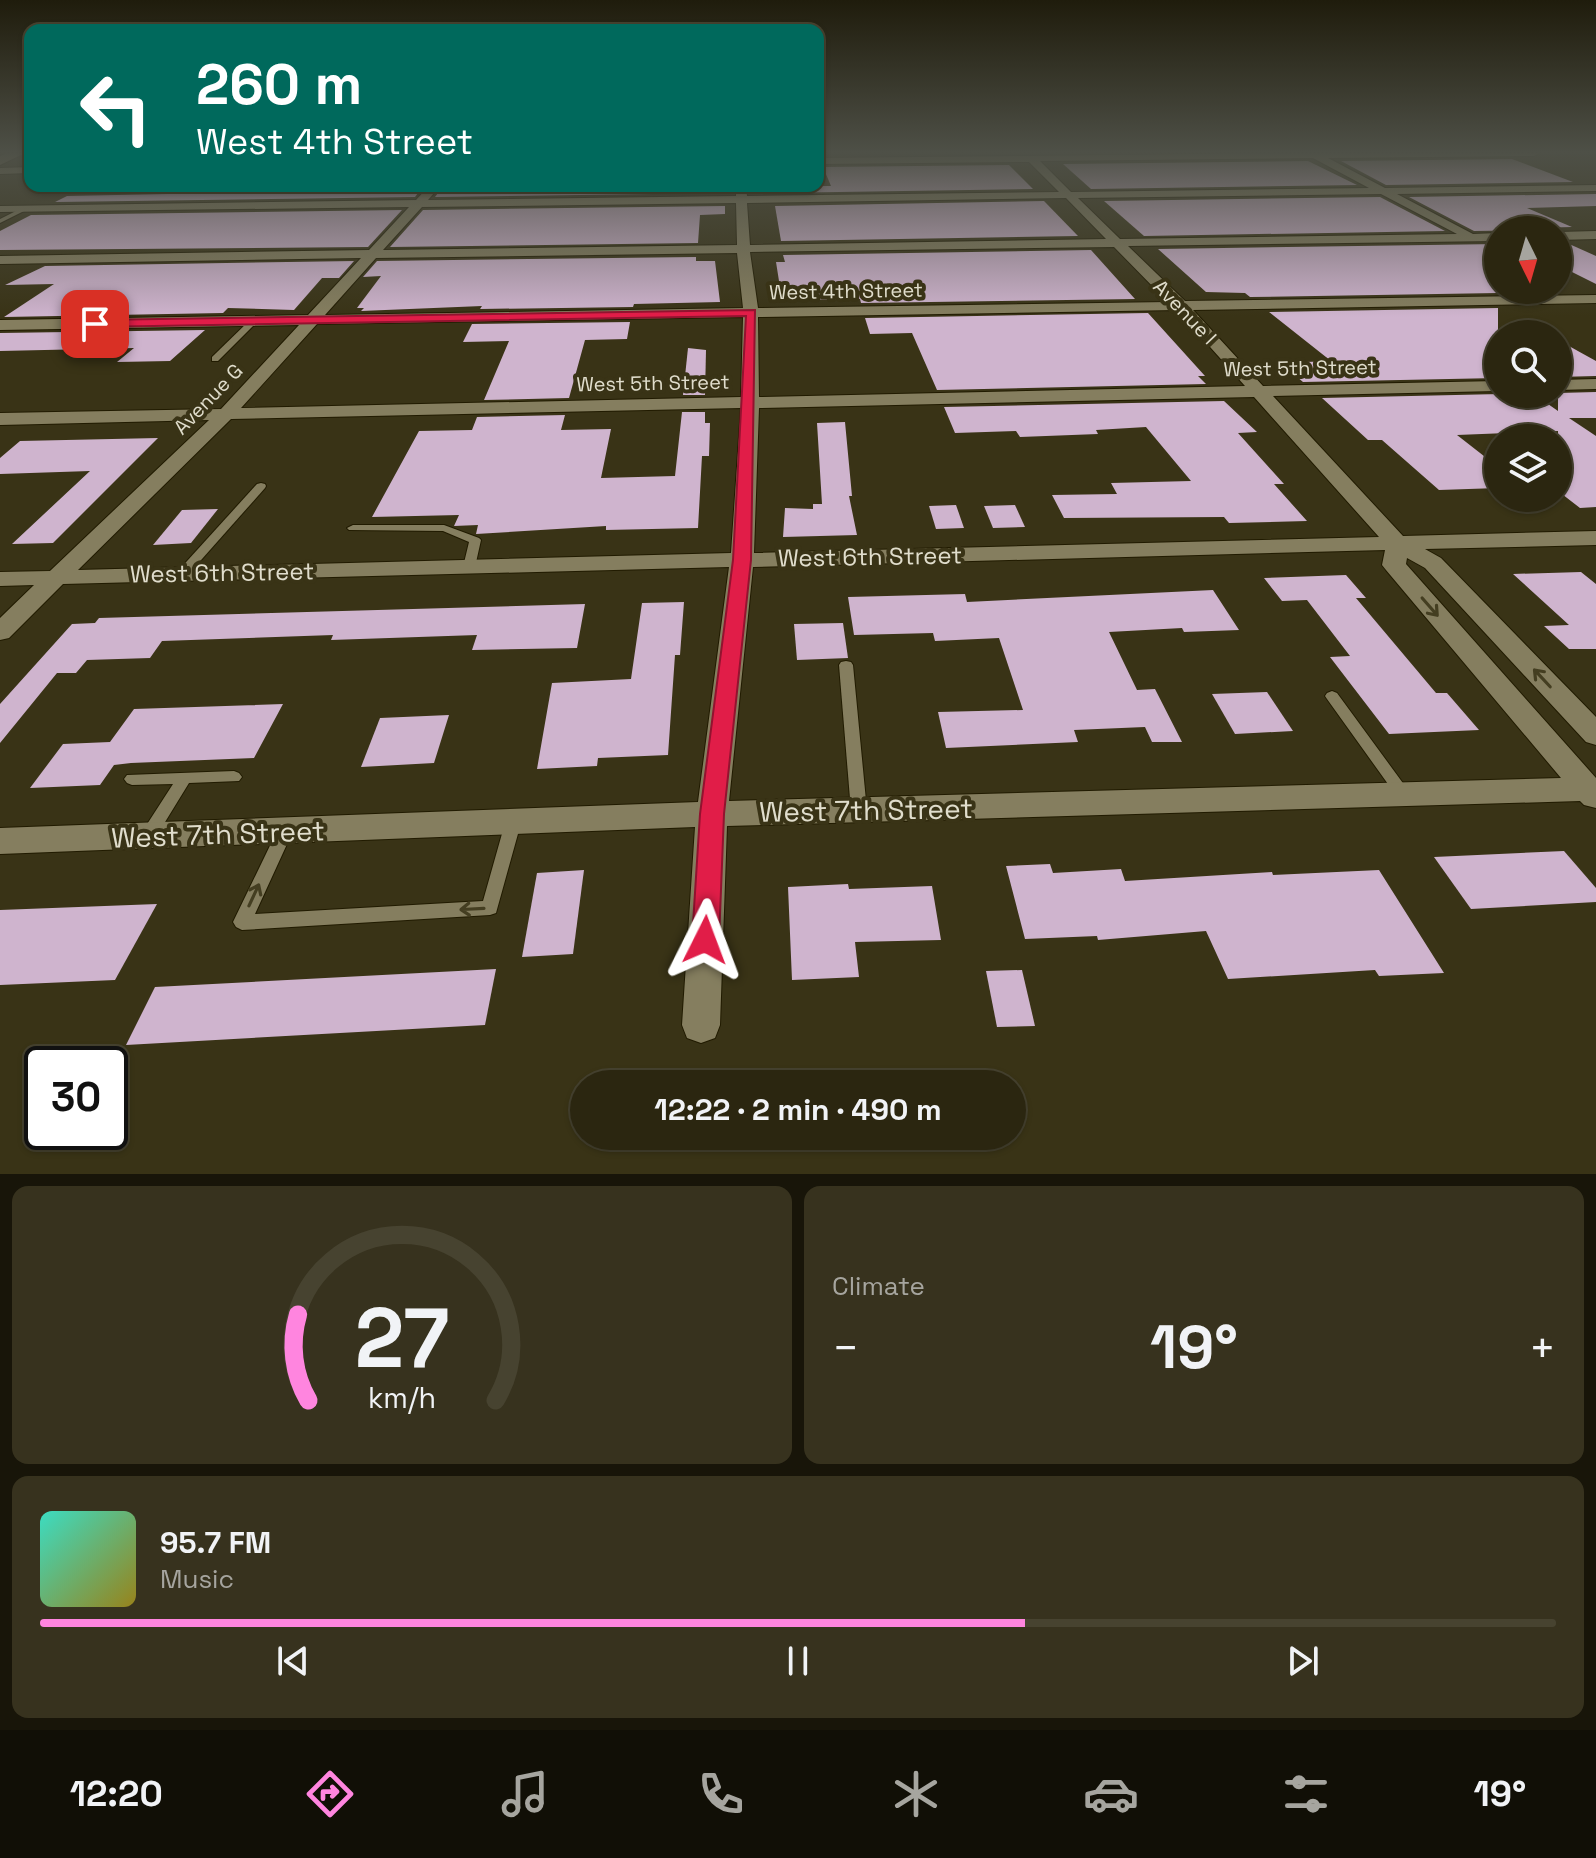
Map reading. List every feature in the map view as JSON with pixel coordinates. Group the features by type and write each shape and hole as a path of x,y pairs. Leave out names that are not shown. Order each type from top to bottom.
{"street":[{"path":"0,209 120,208"},
{"name":"Avenue G","path":"0,632 227,413 416,208"},
{"path":"701,1025 712,814 742,560 750,403 751,312 742,208"},
{"name":"Avenue I","path":"1080,208 1181,306 1397,543 1433,563 1596,735"},
{"path":"1416,208 1484,243"},
{"path":"1572,236 1596,235"},
{"path":"0,260 1484,237"},
{"path":"1572,287 1596,299"},
{"name":"West 4th Street","path":"0,325 1596,299"},
{"path":"1572,385 1596,384"},
{"name":"West 5th Street","path":"0,419 1484,386"},
{"name":"West 6th Street","path":"0,579 1596,538"},
{"name":"Avenue I","path":"1397,543 1394,565 1592,794"},
{"name":"West 7th Street","path":"0,841 712,814 1404,794 1592,794"}],"lane":[{"path":"0,221 24,209"},
{"path":"215,359 254,321"},
{"path":"182,574 261,486"},
{"path":"353,528 444,528 475,540 469,567"},
{"path":"846,665 859,811"},
{"path":"1332,696 1404,794"},
{"path":"132,779 234,777"},
{"path":"148,836 185,778"},
{"path":"285,831 242,922 490,908 513,823"}],"building":[{"path":"725,208 725,214 700,215 698,243 390,247 423,210"},
{"path":"775,208 1051,208 1078,236 781,241"},
{"path":"1112,208 1401,208 1445,231 1144,236"},
{"path":"1430,208 1534,208 1527,208 1546,216 1484,216 1484,231 1474,231"},
{"path":"402,210 368,247 0,250 0,231 31,215"},
{"path":"1484,244 1484,293 1250,297 1245,293 1206,292 1158,249"},
{"path":"1572,245 1596,256 1596,284 1572,272"},
{"path":"1091,250 1135,299 861,303 860,299 782,300 776,262 785,262 783,255"},
{"path":"696,257 696,261 715,261 720,302 634,304 633,307 480,309 482,306 361,311 364,308 357,308 381,276 363,277 377,261"},
{"path":"354,261 339,278 322,278 294,310 228,308 223,313 4,317 54,284 5,285 45,266"},
{"path":"1498,308 1498,320 1484,320 1484,378 1303,382 1281,363 1331,361 1269,312"},
{"path":"1148,313 1205,376 1198,376 1206,384 937,390 912,333 870,334 865,318"},
{"path":"630,322 627,339 585,340 569,398 484,400 509,341 463,342 472,324"},
{"path":"205,330 170,361 117,362 134,348 0,351 0,333"},
{"path":"688,348 706,350 705,395 683,395"},
{"path":"1572,348 1596,361 1596,376 1572,377"},
{"path":"1596,392 1596,418 1569,418 1596,436 1596,507 1580,508 1572,502 1572,424 1484,424 1484,434 1457,435 1484,456 1484,488 1439,490 1382,440 1368,440 1322,398 1484,394 1484,408 1554,408 1558,411 1558,408 1572,408 1572,393"},
{"path":"1224,401 1257,432 1238,433 1284,484 1274,484 1307,521 1229,523 1224,517 1064,518 1052,495 1117,494 1111,483 1191,481 1146,427 1096,430 1098,434 1020,437 1016,431 955,433 944,407"},
{"path":"682,412 705,412 705,423 710,423 709,456 702,456 698,528 606,530 606,526 476,534 478,525 454,526 459,515 372,517 419,431 472,430 477,417 565,415 561,430 611,429 601,478 675,476"},
{"path":"845,422 852,496 849,496 857,535 783,537 785,508 813,509 813,504 822,504 817,423"},
{"path":"158,438 53,543 12,544 90,471 0,474 0,458 20,441"},
{"path":"956,505 964,528 936,529 929,506"},
{"path":"1015,505 1025,527 993,528 984,506"},
{"path":"218,509 191,543 153,545 182,510"},
{"path":"1581,572 1596,584 1596,649 1569,649 1544,626 1569,625 1513,574"},
{"path":"1346,575 1366,598 1356,598 1436,693 1447,693 1479,730 1389,734 1330,657 1350,656 1307,600 1282,601 1264,578"},
{"path":"1213,590 1239,630 1184,632 1182,628 1109,632 1137,690 1155,689 1182,742 1152,742 1145,727 1074,730 1078,742 946,748 938,712 1023,710 999,638 935,641 933,633 854,635 848,597 965,594 967,602"},
{"path":"684,602 680,655 675,655 668,755 598,758 597,766 537,769 552,683 631,679 642,603"},
{"path":"585,604 577,648 472,650 477,635 331,640 333,635 162,641 150,658 87,660 76,673 57,673 0,743 0,704 72,624 95,623 99,618"},
{"path":"843,623 848,658 797,660 794,624"},
{"path":"1267,692 1293,731 1235,734 1212,694"},
{"path":"283,704 254,758 114,765 100,785 30,788 63,744 110,742 134,709"},
{"path":"449,715 434,763 361,767 380,718"},
{"path":"1564,851 1596,888 1596,902 1471,909 1434,857"},
{"path":"1050,864 1053,873 1121,869 1125,881 1272,872 1273,875 1379,870 1444,973 1379,976 1375,970 1228,979 1206,931 1098,940 1097,936 1025,939 1006,866"},
{"path":"584,870 573,954 522,957 537,873"},
{"path":"848,884 849,889 932,886 941,940 855,942 859,977 792,980 788,887"},
{"path":"157,904 115,980 0,985 0,910"},
{"path":"496,969 485,1025 126,1045 155,987"},
{"path":"1022,970 1035,1026 997,1027 986,971"}],"route":[{"path":"95,324 751,312 742,560 712,814 705,940"}]}
